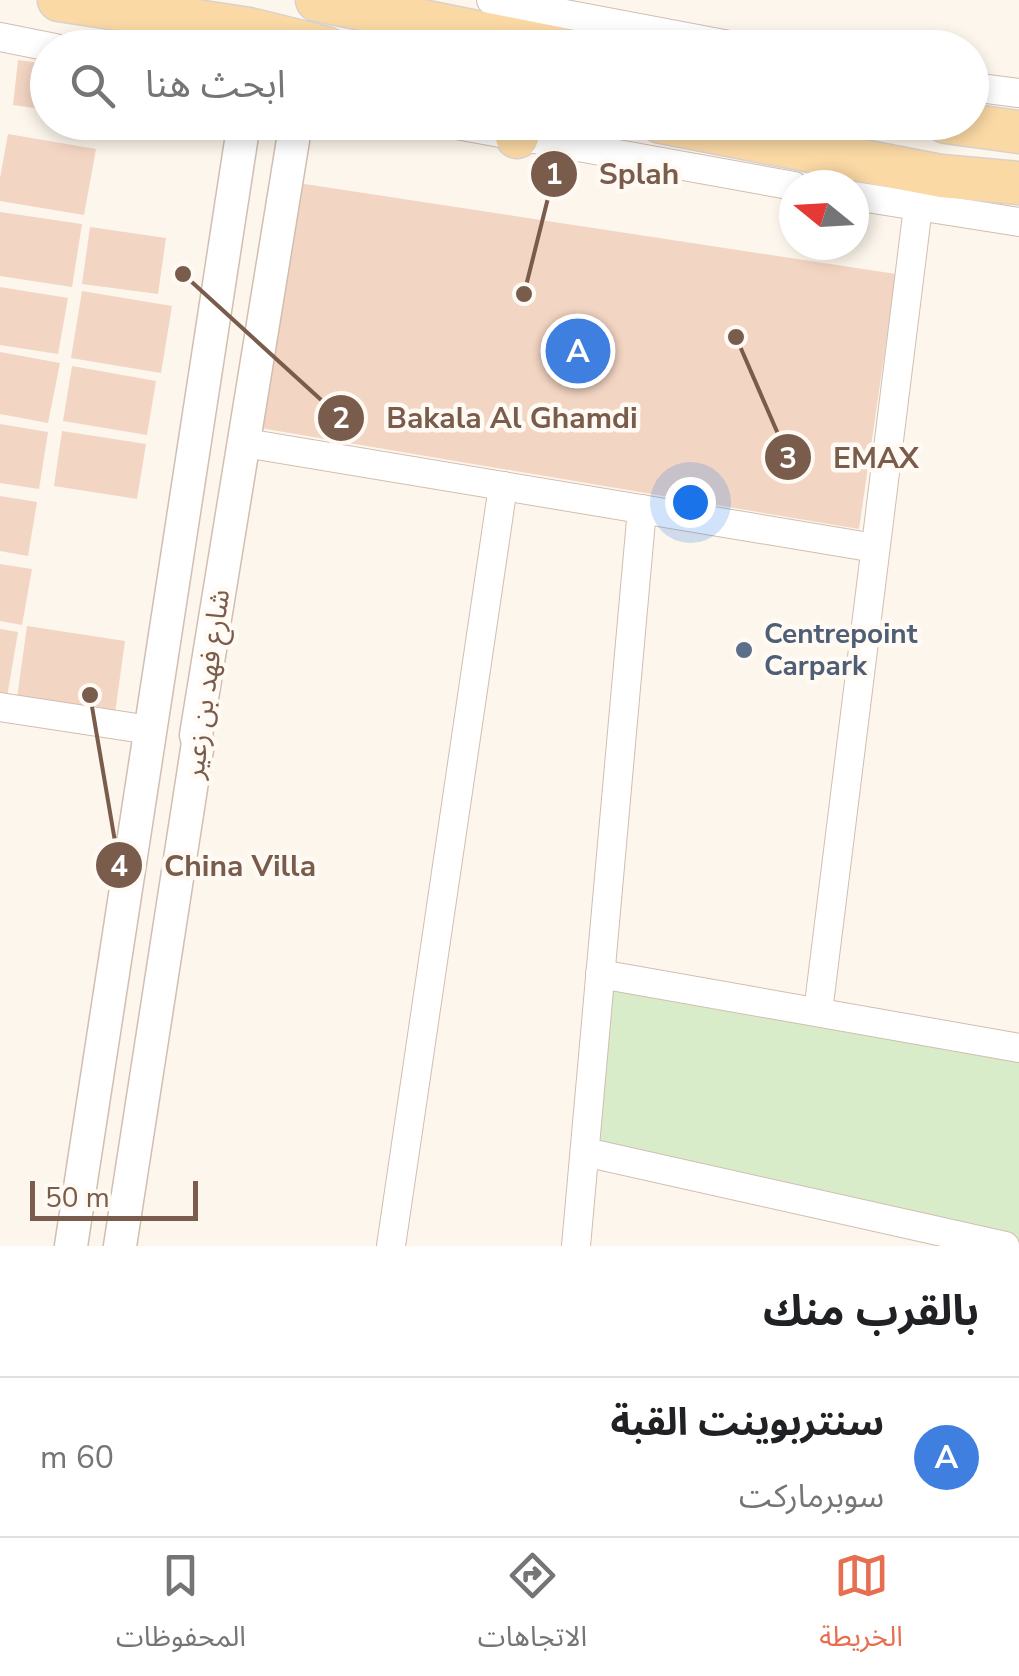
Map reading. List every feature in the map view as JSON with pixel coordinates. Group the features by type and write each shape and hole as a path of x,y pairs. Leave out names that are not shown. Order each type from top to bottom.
{"main road":[{"path":"59,0 257,30"},
{"path":"317,0 517,30"},
{"path":"989,128 1019,132"},
{"path":"754,140 942,176 1019,182"}],"street":[{"path":"491,0 538,30"},
{"path":"0,37 30,43"},
{"path":"989,89 1019,93"},
{"name":"شارع فهد بن زعير","path":"71,1246 241,140"},
{"name":"شارع فهد بن زعير","path":"120,1246 198,743 196,735 293,140"},
{"path":"568,140 779,183"},
{"path":"869,199 1019,222"},
{"path":"818,1012 918,207"},
{"path":"194,461 244,454 502,486 876,548"},
{"path":"391,1246 502,486"},
{"path":"576,1246 642,509"},
{"path":"0,707 196,735"},
{"path":"600,974 1019,1048"},
{"path":"584,1152 1005,1246"}],"green space":[{"path":"605,980 1019,1053 1019,1241 592,1146"}],"building":[{"path":"18,60 30,62 30,107 13,105"},
{"path":"8,134 96,149 84,215 0,201"},
{"path":"298,183 779,256 779,260 896,274 859,529 260,428"},
{"path":"0,212 82,224 72,287 0,276"},
{"path":"90,227 166,238 158,294 82,284"},
{"path":"0,287 68,298 58,354 0,345"},
{"path":"82,291 172,306 161,373 71,358"},
{"path":"0,352 60,363 48,423 0,414"},
{"path":"72,366 156,381 147,435 63,421"},
{"path":"0,424 48,432 39,489 0,483"},
{"path":"62,431 146,444 137,499 54,486"},
{"path":"0,496 37,502 28,556 0,551"},
{"path":"0,564 32,569 22,625 0,621"},
{"path":"27,626 125,641 115,713 17,698"},
{"path":"0,629 18,632 7,697 0,696"}],"place":[{"name":"Bakala Al Ghamdi","path":"183,274"},
{"name":"Splah","path":"524,294"},
{"name":"EMAX","path":"736,337"},
{"name":"سنتربوينت القبة","path":"578,351"},
{"name":"Centrepoint Carpark","path":"744,650"},
{"name":"China Villa","path":"90,695"}]}
